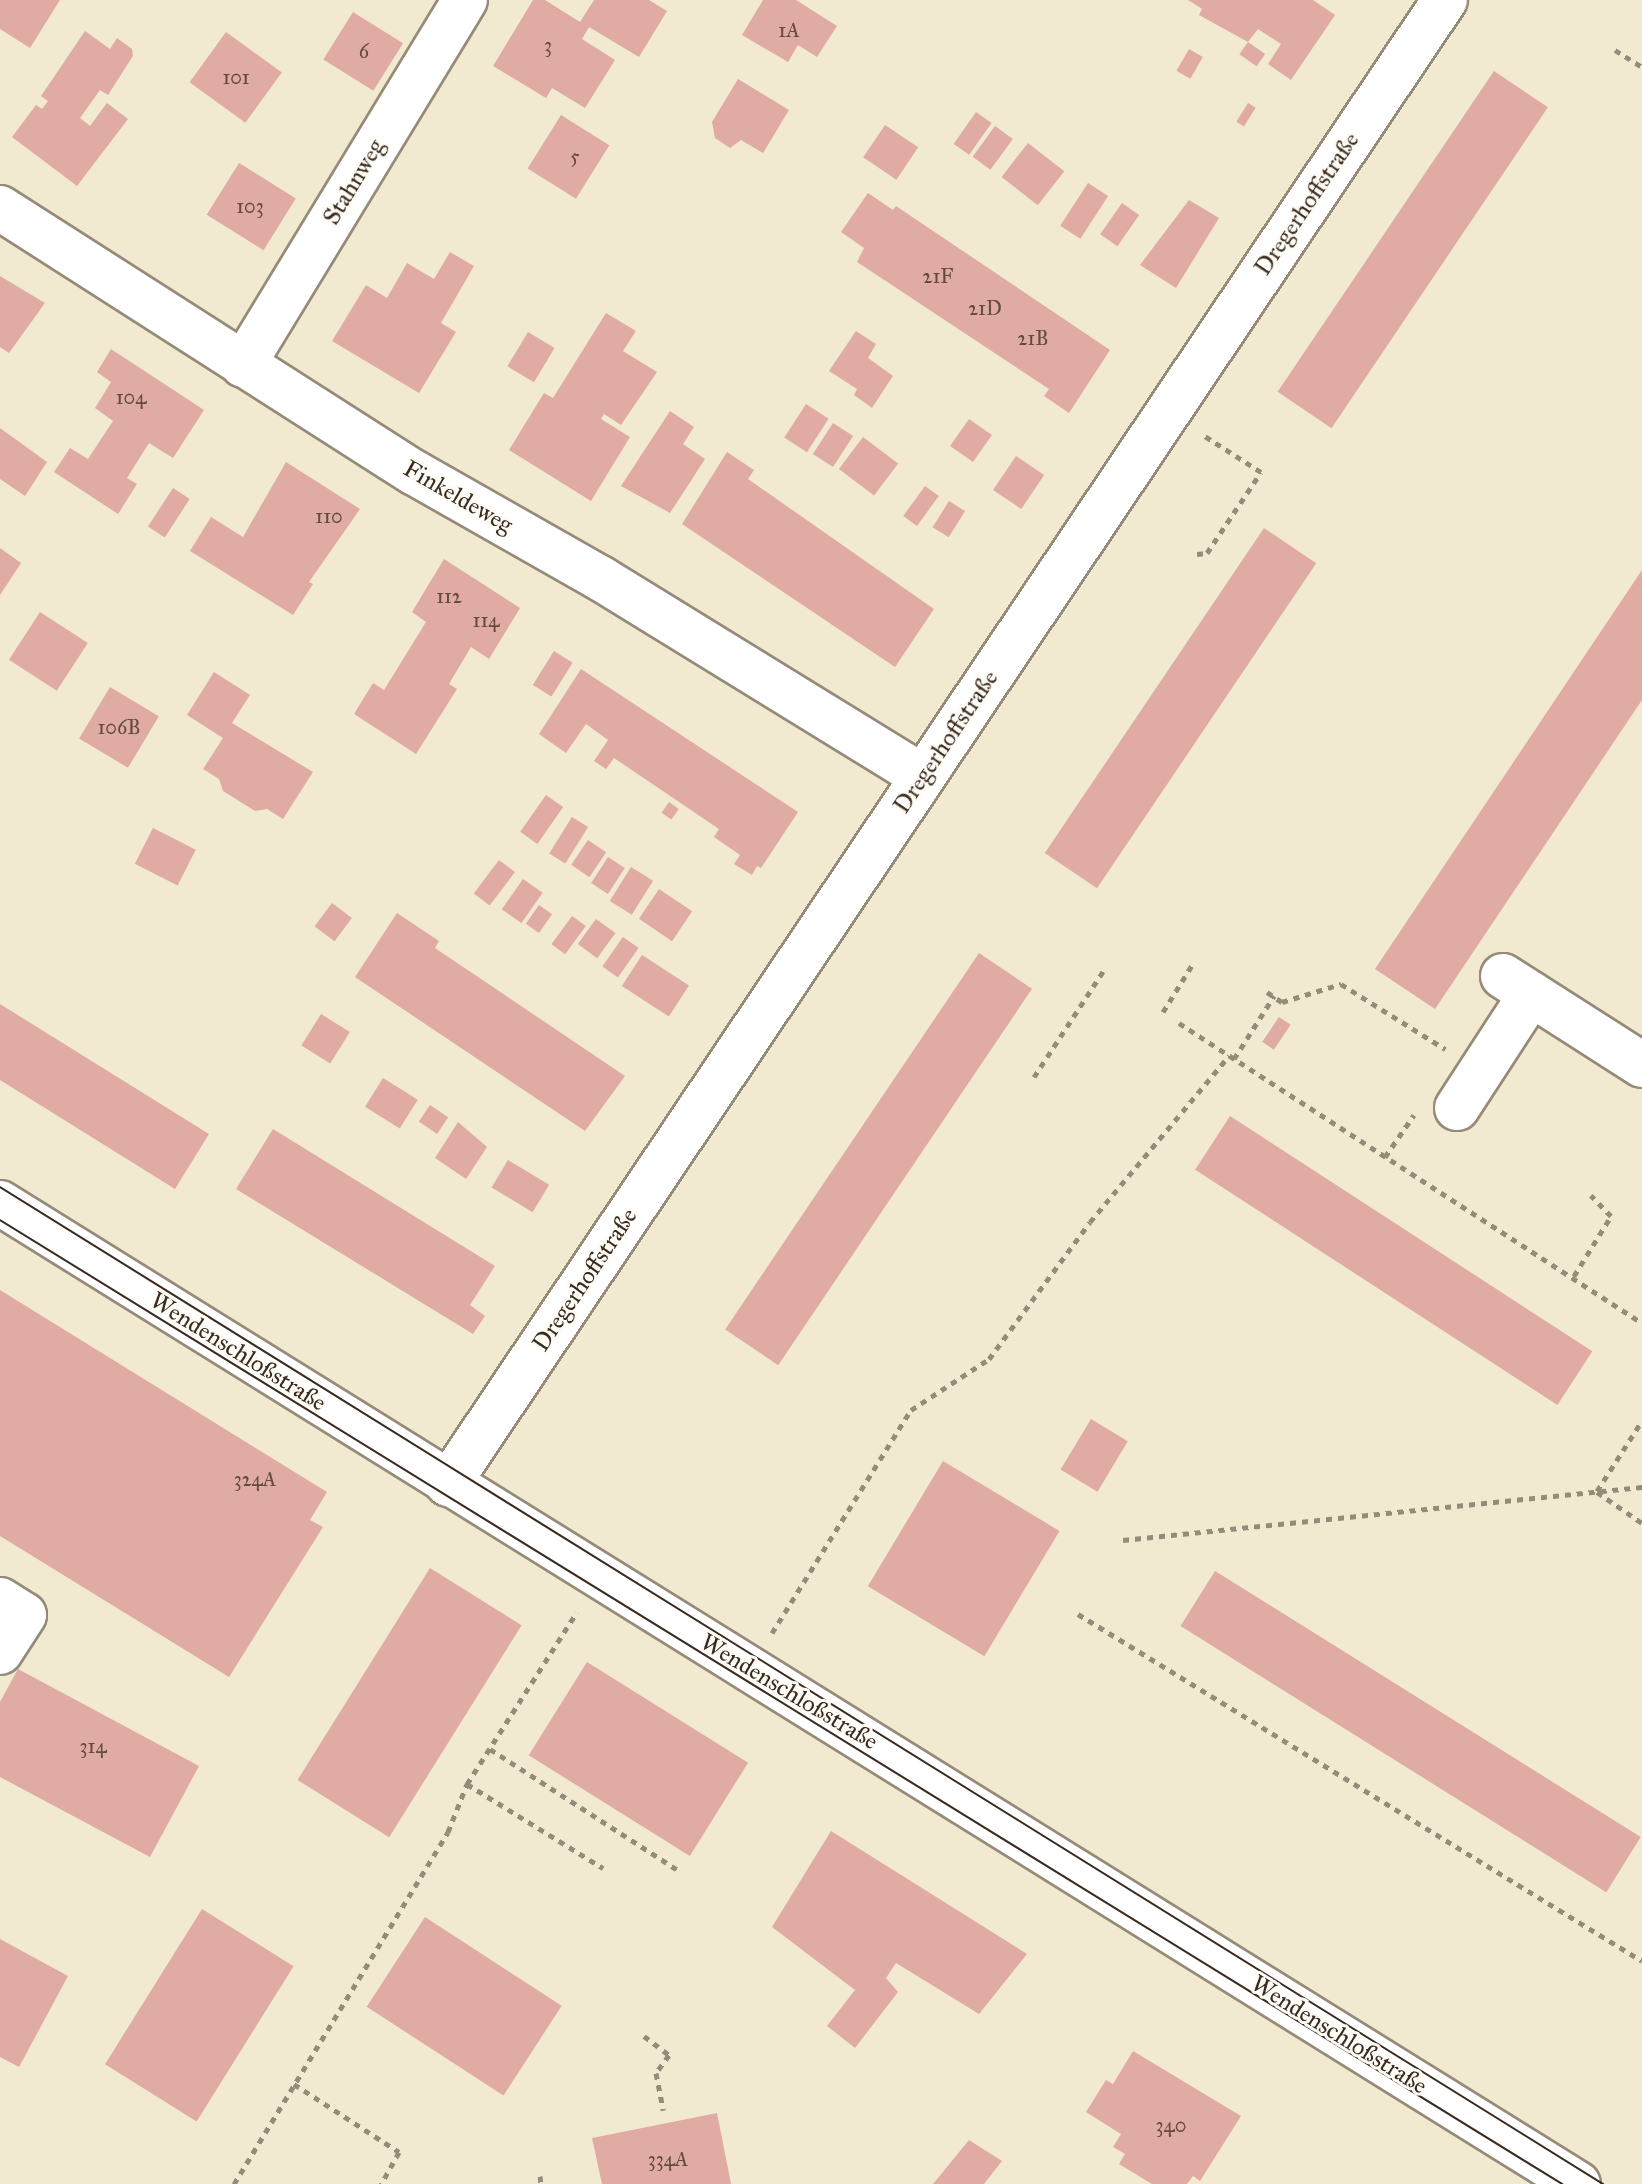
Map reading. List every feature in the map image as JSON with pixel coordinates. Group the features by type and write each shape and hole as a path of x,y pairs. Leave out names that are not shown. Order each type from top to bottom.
{"street":[{"name":"Stahnweg","path":"243,365 465,0"},
{"name":"Dregerhoffstraße","path":"448,1484 1445,0"},
{"name":"Finkeldeweg","path":"0,208 243,365 923,777"},
{"path":"1457,1108 1517,985 1642,1065"},
{"name":"Wendenschloßstraße","path":"0,1203 1578,2184"},
{"path":"0,1600 24,1615 0,1652"}],"path":[{"path":"1615,50 1642,67"},
{"path":"1168,411 1261,472 1207,553 1197,554"},
{"path":"1163,1012 1194,962"},
{"path":"1034,1077 1104,970"},
{"path":"1267,992 1282,1002 1341,984 1453,1055"},
{"path":"767,1640 911,1410 989,1359 1090,1222 1231,1057 1274,996"},
{"path":"1179,1023 1574,1276 1642,1323"},
{"path":"1574,1276 1611,1216 1591,1195"},
{"path":"1596,1492 1642,1421"},
{"path":"1123,1540 1642,1487"},
{"path":"1596,1492 1642,1523"},
{"path":"234,2184 448,1832 467,1784 599,1577"},
{"path":"1078,1614 1642,1961"},
{"path":"490,1749 679,1871"},
{"path":"467,1784 603,1868"},
{"path":"644,2036 669,2055 656,2073 663,2110"},
{"path":"294,2084 399,2152 381,2184"},
{"path":"540,2176 541,2184"}],"building":[{"path":"0,0 60,0 30,48 0,29"},
{"path":"533,0 545,0 580,22 594,0 649,0 667,11 639,57 589,27 582,39 615,60 585,108 552,88 546,98 493,66"},
{"path":"763,0 796,0 837,26 817,57 798,45 788,62 742,35"},
{"path":"1188,0 1313,0 1335,15 1291,80 1268,64 1281,44 1258,29 1248,42 1199,15 1202,9"},
{"path":"353,12 403,43 373,91 323,59"},
{"path":"85,31 110,49 117,38 132,49 133,56 108,95 100,90 80,118 90,126 107,103 128,119 77,186 12,137 36,105 42,109 48,101 41,96"},
{"path":"226,32 282,73 245,123 190,82"},
{"path":"1248,42 1265,54 1257,66 1239,54"},
{"path":"1189,49 1203,57 1190,79 1176,71"},
{"path":"1494,71 1548,107 1331,428 1278,392"},
{"path":"738,79 789,110 763,153 741,140 730,148 715,138 712,122"},
{"path":"1248,103 1256,108 1244,126 1236,122"},
{"path":"976,112 992,123 969,155 954,144"},
{"path":"561,115 609,145 576,199 528,168"},
{"path":"885,125 918,147 896,180 863,157"},
{"path":"995,126 1013,139 990,170 973,157"},
{"path":"1028,143 1064,171 1038,205 1002,177"},
{"path":"239,163 296,199 263,250 207,215"},
{"path":"1088,183 1108,196 1080,239 1060,226"},
{"path":"868,193 893,210 896,206 1110,350 1069,413 1044,396 1049,389 857,262 864,248 841,232"},
{"path":"1189,200 1219,218 1176,288 1140,265"},
{"path":"1122,203 1139,215 1117,246 1100,234"},
{"path":"450,252 474,266 441,323 456,332 419,393 332,341 366,285 387,298 407,263 434,279"},
{"path":"0,276 45,303 9,353 0,347"},
{"path":"606,313 636,331 623,351 657,372 621,425 604,414 601,419 630,437 591,501 509,450 544,393 553,398"},
{"path":"856,331 876,344 868,358 893,376 872,408 854,395 857,389 829,371"},
{"path":"528,332 555,348 534,382 507,366"},
{"path":"111,349 204,410 173,458 149,443 127,478 137,484 118,514 54,472 70,448 88,459 113,421 95,408 111,382 97,372"},
{"path":"806,404 829,419 807,452 784,438"},
{"path":"670,411 694,427 683,444 705,459 670,513 621,486"},
{"path":"969,419 992,435 973,462 950,446"},
{"path":"833,423 853,436 833,467 813,454"},
{"path":"0,428 47,462 25,496 0,479"},
{"path":"863,437 898,463 874,495 839,469"},
{"path":"727,452 754,470 748,479 934,609 895,667 682,524"},
{"path":"1016,456 1044,475 1021,509 993,490"},
{"path":"286,462 360,509 309,582 313,584 293,615 190,551 211,517 243,537"},
{"path":"925,486 939,496 917,526 903,516"},
{"path":"173,488 190,499 165,537 148,527"},
{"path":"949,501 965,511 949,537 933,527"},
{"path":"1264,528 1316,563 1097,888 1045,853"},
{"path":"0,548 21,563 0,595"},
{"path":"444,559 520,608 489,659 471,647 449,684 457,689 416,754 354,714 373,683 384,690 426,622 412,612"},
{"path":"1642,570 1642,700 1435,1009 1375,969"},
{"path":"40,612 88,643 57,691 9,660"},
{"path":"554,651 573,663 551,697 533,685"},
{"path":"581,669 798,812 761,868 757,866 752,875 734,864 740,855 714,837 719,829 614,758 606,769 594,761 608,740 586,724 566,753 539,734"},
{"path":"214,672 250,695 232,723 313,772 283,819 267,809 255,811 223,791 219,779 203,769 223,738 187,715"},
{"path":"110,687 159,716 128,768 79,738"},
{"path":"546,795 563,807 537,844 520,832"},
{"path":"669,802 679,809 671,820 662,813"},
{"path":"572,817 588,827 565,864 549,853"},
{"path":"153,828 196,850 178,885 135,864"},
{"path":"588,840 606,852 589,877 571,865"},
{"path":"608,857 625,868 608,894 591,883"},
{"path":"499,860 515,872 490,906 474,894"},
{"path":"631,867 653,881 632,915 610,901"},
{"path":"523,879 543,893 521,923 502,909"},
{"path":"659,889 692,911 672,941 639,919"},
{"path":"332,903 352,918 335,941 315,926"},
{"path":"539,905 552,914 539,933 526,924"},
{"path":"397,913 439,941 435,948 625,1076 585,1131 355,977"},
{"path":"572,916 586,926 565,954 551,944"},
{"path":"596,919 615,933 597,958 578,944"},
{"path":"623,937 639,948 618,977 602,966"},
{"path":"979,953 1032,989 778,1365 725,1329"},
{"path":"642,955 689,985 669,1017 622,986"},
{"path":"0,1004 209,1134 175,1189 0,1080"},
{"path":"321,1014 350,1032 330,1063 301,1045"},
{"path":"1279,1017 1291,1025 1274,1050 1262,1042"},
{"path":"383,1078 418,1100 400,1129 365,1107"},
{"path":"430,1105 448,1117 437,1134 419,1122"},
{"path":"1230,1116 1592,1351 1557,1405 1195,1170"},
{"path":"458,1122 487,1147 466,1179 435,1158"},
{"path":"273,1129 495,1266 470,1305 485,1316 473,1334 236,1189"},
{"path":"508,1160 549,1185 533,1212 492,1187"},
{"path":"0,1290 327,1492 310,1520 323,1527 229,1677 0,1536"},
{"path":"1091,1419 1128,1441 1097,1492 1061,1470"},
{"path":"943,1461 1060,1531 984,1656 868,1586"},
{"path":"430,1568 522,1625 389,1837 298,1780"},
{"path":"1215,1571 1641,1837 1606,1892 1181,1626"},
{"path":"587,1662 748,1763 690,1856 529,1755"},
{"path":"18,1669 199,1766 150,1857 0,1777 0,1702"},
{"path":"831,1831 1027,1954 979,2014 896,1963 886,1978 898,1992 855,2048 827,2026 855,1990 772,1927"},
{"path":"202,1909 294,1966 197,2121 105,2064"},
{"path":"425,1917 562,2006 503,2096 367,2007"},
{"path":"0,1939 68,1976 19,2067 0,2057"},
{"path":"1133,2051 1241,2116 1200,2181 1193,2176 1187,2184 1152,2184 1119,2164 1125,2154 1113,2147 1121,2134 1086,2112 1106,2080 1113,2084"},
{"path":"717,2113 731,2184 602,2184 592,2138"},
{"path":"969,2140 1002,2161 984,2184 933,2184"}],"tram line":[{"path":"0,1187 1603,2184"},
{"path":"0,1220 1562,2184"}]}
